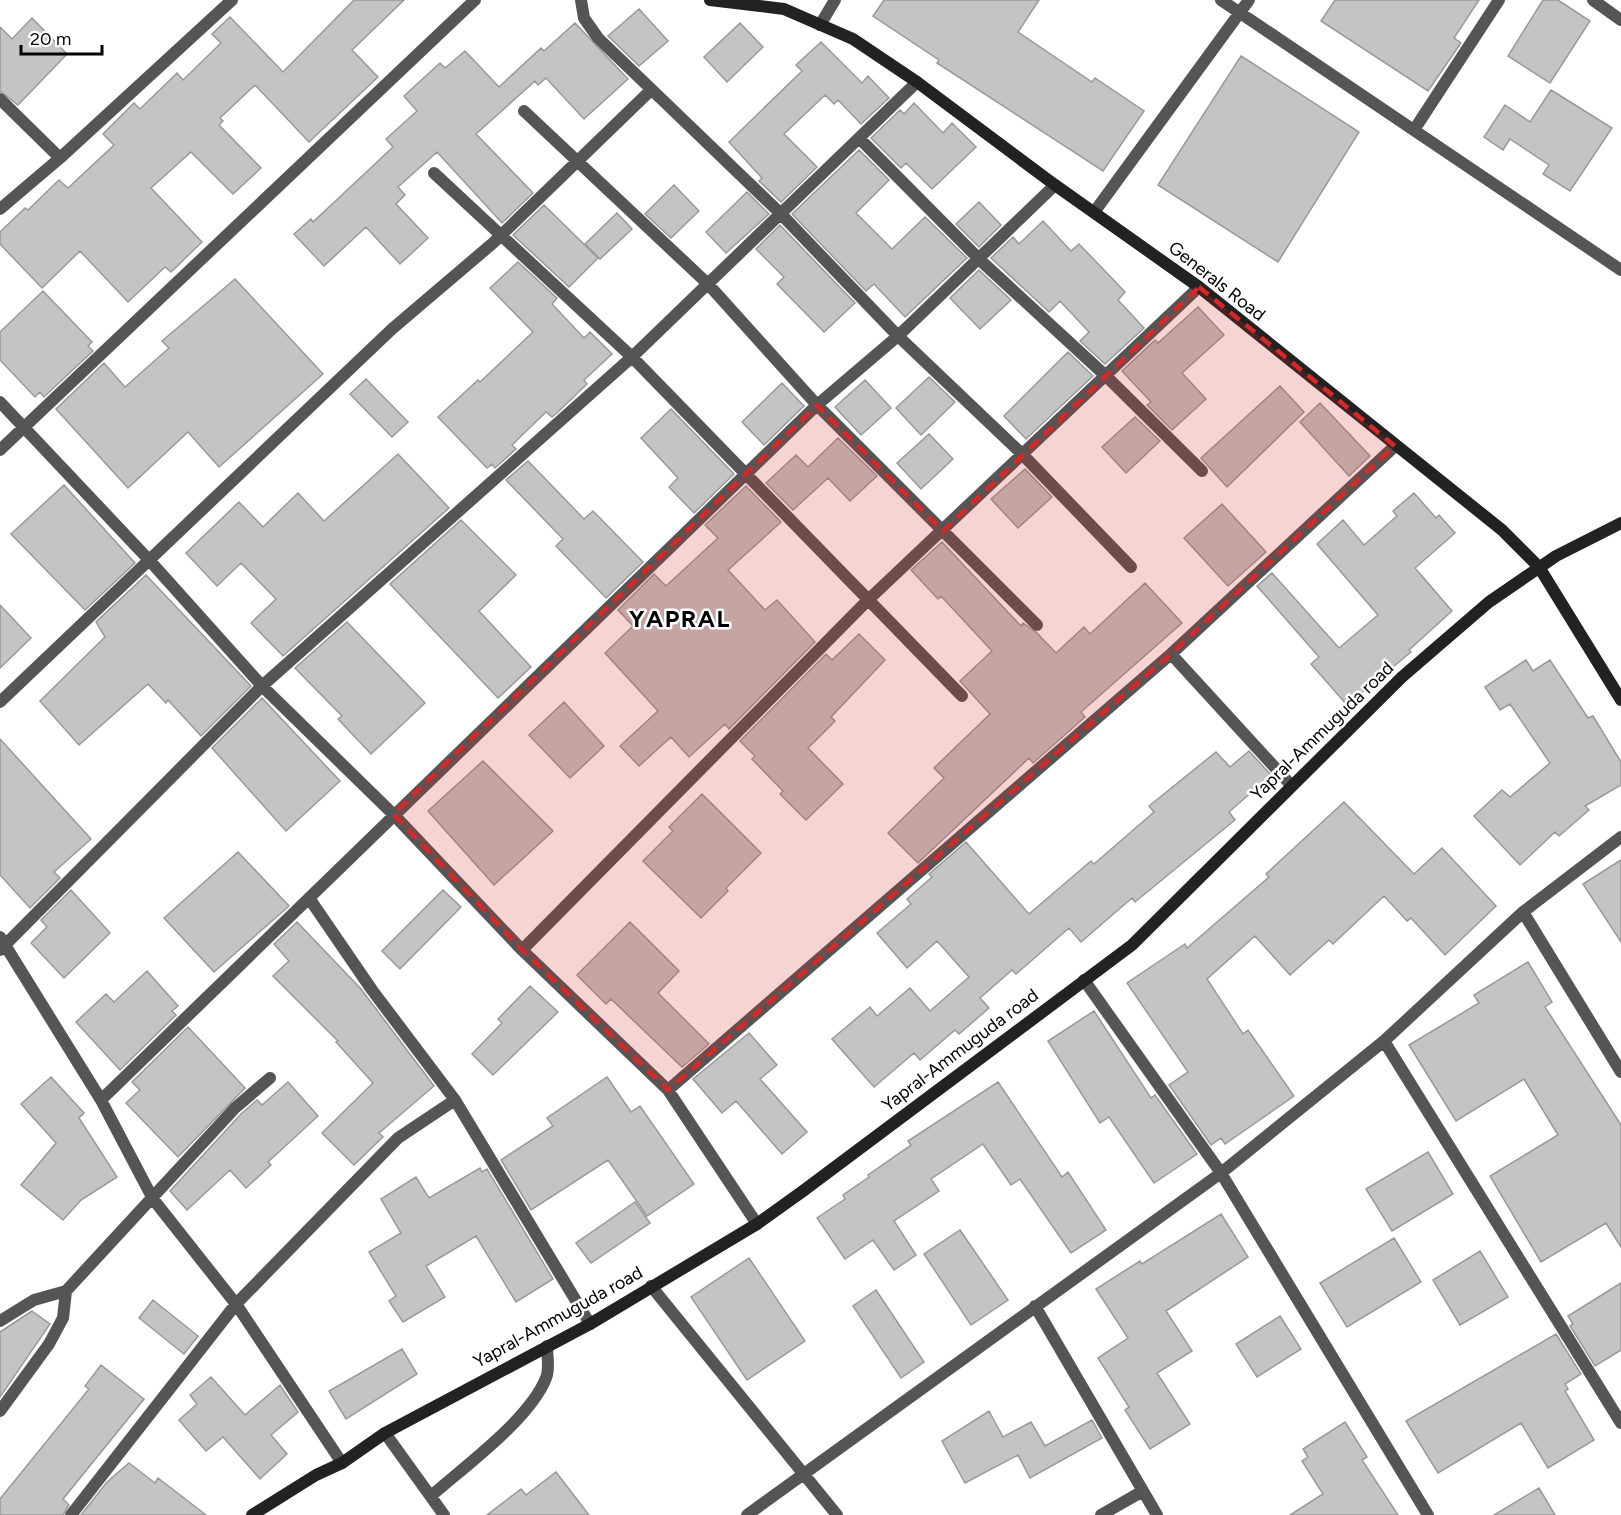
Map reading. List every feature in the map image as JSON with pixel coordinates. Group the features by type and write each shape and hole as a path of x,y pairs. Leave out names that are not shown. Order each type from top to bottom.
{"main road":[{"name":"Generals Road","path":"710,0 784,9 853,39 917,82 1054,185 1095,211 1199,287 1502,530 1539,567 1621,700"},
{"name":"Yapral-Ammuguda road","path":"252,1515 316,1474 342,1463 386,1433 590,1324 757,1224 1131,945 1410,669 1488,602 1539,567 1621,523"}],"street":[{"path":"0,209 60,159 232,0"},
{"path":"0,450 475,0"},
{"path":"581,0 584,18 589,28 780,213 898,336 1022,454 1131,567"},
{"path":"820,25 835,0"},
{"path":"1221,0 1621,270"},
{"path":"1095,211 1249,0"},
{"path":"1414,130 1499,0"},
{"path":"1593,0 1621,20"},
{"path":"342,1463 236,1304 153,1199 101,1100 2,944 262,686 632,357 917,82"},
{"path":"0,702 392,329 499,236 576,159 651,90"},
{"path":"0,99 60,159"},
{"path":"525,111 708,284 817,405 1037,625"},
{"path":"860,138 980,260 1107,376 1202,471"},
{"path":"434,173 499,236 632,357 867,601 962,696"},
{"path":"101,1100 393,814 746,476 817,405 898,336 980,260 1054,185"},
{"path":"522,950 867,601 1199,287"},
{"path":"0,402 150,561 262,686 393,814 522,950 668,1090 757,1224"},
{"path":"668,1090 1171,654 1395,446"},
{"path":"1171,654 1291,785"},
{"path":"747,1515 1221,1173 1384,1041 1523,912 1621,837"},
{"path":"309,898 372,990 455,1100 590,1324"},
{"path":"1523,912 1621,1072"},
{"path":"1084,980 1221,1173 1428,1515"},
{"path":"1384,1041 1621,1423"},
{"path":"2,1316 34,1300 66,1291 235,1108 270,1078"},
{"path":"71,1515 236,1304 399,1138 455,1100"},
{"path":"651,1286 837,1515"},
{"path":"0,1411 50,1344 63,1318 66,1291"},
{"path":"1035,1306 1157,1515"},
{"path":"431,1496 510,1426 536,1398 547,1376 547,1346"},
{"path":"386,1433 444,1515"},
{"path":"1101,1515 1143,1491"}],"highlighted area":[{"path":"1199,287 1395,446 1171,654 668,1090 522,950 393,814 817,405 943,531"}],"building":[{"path":"354,0 404,0 352,50 378,77 309,142 255,85 220,118 223,121 219,125 261,168 233,194 191,152 151,188 202,242 171,272 165,267 128,302 80,251 42,288 0,244 0,232 25,208 28,210 59,180 68,188 114,145 103,134 134,103 140,109 177,73 183,80 221,43 212,34 230,17 283,72"},
{"path":"884,0 1039,0 1018,32 1092,82 1095,78 1144,111 1103,171 937,63 939,60 873,16"},
{"path":"1335,0 1479,0 1454,38 1461,43 1428,91 1321,21"},
{"path":"1543,0 1558,0 1590,21 1550,83 1508,56"},
{"path":"639,9 668,41 639,66 608,36"},
{"path":"32,18 67,54 18,105 0,91 0,27 12,39"},
{"path":"575,23 628,79 584,119 546,78 538,85 535,81 476,134 533,193 502,223 437,152 398,187 405,195 396,204 428,238 400,264 366,227 324,266 294,234 311,219 313,222 393,147 386,139 417,111 404,96 440,63 445,68 465,51 499,87 541,48 544,51"},
{"path":"740,23 763,47 727,82 704,57"},
{"path":"821,42 862,83 868,76 889,98 861,124 838,100 834,104 825,95 784,134 817,167 781,202 759,181 762,178 729,142 802,71 796,65"},
{"path":"1241,56 1359,132 1278,262 1158,185"},
{"path":"1551,90 1612,128 1570,191 1543,174 1549,165 1510,139 1503,150 1484,137 1505,105 1530,122"},
{"path":"914,103 943,133 952,123 976,147 932,189 906,163 901,168 871,138 900,110 904,114"},
{"path":"859,150 889,180 856,213 892,249 925,217 967,258 905,317 874,284 866,291 792,214"},
{"path":"674,185 699,211 671,238 645,214"},
{"path":"747,192 769,214 726,253 706,232"},
{"path":"979,202 1001,225 979,247 956,224"},
{"path":"544,205 598,258 569,287 513,235"},
{"path":"617,213 632,229 600,259 585,244"},
{"path":"1043,221 1071,251 1079,244 1125,292 1118,300 1144,328 1105,364 1080,341 1089,332 1060,301 1049,312 991,258 1013,237 1019,244"},
{"path":"780,225 855,303 824,332 777,284 784,277 756,249"},
{"path":"518,262 557,298 552,304 584,338 590,332 612,354 584,380 587,384 559,411 552,417 546,412 512,445 516,449 495,468 492,464 487,468 438,417 478,380 480,382 533,332 490,288"},
{"path":"979,270 1011,300 980,329 950,298"},
{"path":"235,279 323,374 219,467 188,432 128,488 56,409 104,363 125,387 169,348 162,341"},
{"path":"43,291 92,342 88,346 93,351 44,397 40,392 35,397 0,360 0,332"},
{"path":"1198,307 1224,335 1182,373 1206,399 1172,430 1147,405 1151,402 1122,371 1155,340 1158,343"},
{"path":"1068,352 1093,376 1026,439 1004,416"},
{"path":"929,377 955,402 921,435 896,408"},
{"path":"366,379 408,422 392,437 350,394"},
{"path":"865,380 891,408 861,435 835,407"},
{"path":"782,383 804,406 764,445 742,422"},
{"path":"1280,386 1304,412 1227,487 1201,458"},
{"path":"1320,403 1370,456 1349,476 1300,422"},
{"path":"671,409 734,474 694,513 669,487 678,478 641,438"},
{"path":"1135,417 1160,441 1126,473 1102,447"},
{"path":"929,434 953,459 921,489 897,463"},
{"path":"838,438 877,476 850,501 828,478 793,510 766,483 796,455 808,467"},
{"path":"398,454 449,508 283,656 251,623 276,599 241,563 217,586 186,553 239,502 263,527 298,493 324,521"},
{"path":"528,461 584,519 593,511 643,562 606,598 556,546 563,539 506,480"},
{"path":"1025,469 1052,497 1018,528 991,499"},
{"path":"64,485 135,563 85,610 11,534"},
{"path":"746,486 781,522 728,570 765,610 777,600 815,642 729,729 725,724 689,757 671,737 639,766 620,746 658,711 605,653 633,626 618,610 654,574 666,586 718,538 705,525"},
{"path":"1414,493 1436,518 1439,515 1455,533 1415,568 1452,611 1409,650 1411,652 1347,705 1311,664 1319,657 1257,586 1272,573 1339,648 1378,615 1317,544 1343,520 1364,545 1397,516 1393,511"},
{"path":"1222,504 1266,552 1228,586 1184,538"},
{"path":"461,520 516,575 479,611 531,667 498,698 390,584"},
{"path":"942,542 1021,626 1023,623 1037,633 1056,653 1084,627 1090,634 1145,583 1182,623 1081,712 1085,717 1033,763 1029,758 918,863 888,833 944,778 934,768 990,714 960,681 992,651 941,596 938,599 911,570"},
{"path":"146,575 251,686 201,736 168,700 166,703 148,684 79,745 40,701 105,637 96,622"},
{"path":"0,605 31,638 0,668"},
{"path":"347,622 425,703 371,754 338,719 342,716 295,668"},
{"path":"859,634 885,660 831,717 835,721 808,748 843,784 806,820 780,794 783,791 752,759 755,756 740,741 826,654 832,660"},
{"path":"1526,660 1533,671 1550,660 1588,718 1593,716 1621,762 1621,785 1585,806 1589,810 1559,836 1555,832 1520,865 1474,816 1502,790 1510,797 1550,763 1510,704 1500,710 1485,687"},
{"path":"262,698 340,781 286,831 212,748"},
{"path":"564,702 604,746 570,778 529,735"},
{"path":"0,739 91,839 54,872 60,878 30,908 0,875"},
{"path":"1249,751 1271,775 1229,812 1235,820 1135,902 1132,898 1081,942 1069,928 1016,974 1012,970 980,998 989,1008 959,1034 955,1030 920,1060 914,1053 874,1087 832,1039 870,1007 877,1016 910,988 930,1011 969,977 937,941 907,968 877,933 911,904 907,899 932,877 929,874 966,842 1029,914 1091,861 1094,864 1154,812 1149,806 1216,752 1230,767"},
{"path":"483,761 553,831 494,885 428,811"},
{"path":"702,794 761,853 726,888 728,891 701,918 643,861 673,831 669,827"},
{"path":"1344,802 1414,874 1442,848 1496,906 1445,955 1411,918 1407,921 1384,896 1333,944 1329,940 1290,975 1255,936 1207,979 1243,1034 1248,1030 1294,1096 1225,1144 1221,1138 1211,1145 1169,1085 1188,1072 1127,983 1185,944 1187,948 1269,877 1266,874"},
{"path":"238,852 289,906 214,972 164,918"},
{"path":"1621,860 1621,942 1583,884"},
{"path":"71,890 110,933 64,978 31,943 47,927 41,920"},
{"path":"443,890 461,907 400,969 382,951"},
{"path":"297,922 361,989 434,1086 379,1133 383,1137 354,1165 322,1133 373,1083 336,1042 338,1041 273,976 289,961 274,944"},
{"path":"630,922 679,971 658,993 709,1044 682,1067 611,999 606,1004 577,975"},
{"path":"1528,962 1552,1002 1545,1007 1621,1125 1621,1247 1606,1223 1541,1262 1490,1176 1558,1135 1524,1079 1456,1121 1409,1045 1479,1003 1474,995"},
{"path":"147,971 178,1006 172,1011 176,1015 120,1070 76,1022 106,994 114,1002"},
{"path":"530,986 558,1012 493,1075 472,1054 502,1023 498,1019"},
{"path":"1094,1011 1151,1098 1155,1095 1197,1154 1154,1183 1109,1117 1100,1123 1048,1041"},
{"path":"188,1027 245,1088 178,1157 126,1103 140,1090 132,1082"},
{"path":"749,1033 777,1065 760,1079 807,1132 782,1154 736,1101 722,1113 693,1079"},
{"path":"51,1077 84,1113 79,1118 117,1177 81,1200 63,1220 21,1185 56,1143 21,1104"},
{"path":"607,1077 631,1112 640,1106 694,1184 647,1216 608,1160 531,1210 501,1160 553,1126 547,1118"},
{"path":"288,1082 318,1116 268,1162 271,1165 246,1188 230,1170 187,1210 170,1191 241,1114 257,1100 262,1105"},
{"path":"998,1082 1062,1177 1068,1172 1106,1230 1071,1253 1020,1179 1011,1185 983,1144 931,1179 939,1191 894,1221 916,1255 894,1270 873,1240 845,1259 817,1218 845,1199 843,1195 869,1177 868,1175 911,1145 908,1141"},
{"path":"1428,1152 1453,1194 1392,1231 1366,1189"},
{"path":"480,1168 482,1172 487,1169 553,1279 516,1302 476,1236 426,1266 445,1297 403,1322 389,1301 396,1296 369,1252 401,1233 381,1199 416,1177 429,1198"},
{"path":"635,1202 650,1223 591,1263 576,1243"},
{"path":"1221,1214 1248,1257 1166,1311 1192,1351 1157,1373 1190,1424 1150,1449 1125,1410 1129,1407 1098,1358 1128,1338 1096,1289 1140,1261 1142,1264"},
{"path":"960,1230 1008,1300 971,1325 924,1254"},
{"path":"1394,1238 1421,1282 1347,1327 1320,1283"},
{"path":"1480,1251 1508,1297 1460,1325 1433,1280"},
{"path":"749,1258 805,1341 747,1380 691,1297"},
{"path":"1621,1283 1621,1350 1595,1366 1570,1326 1573,1324 1568,1316"},
{"path":"876,1290 924,1362 901,1378 853,1306"},
{"path":"153,1300 198,1336 184,1354 139,1318"},
{"path":"32,1311 50,1324 0,1397 0,1332"},
{"path":"1280,1316 1301,1349 1257,1377 1236,1344"},
{"path":"1556,1334 1581,1374 1565,1384 1568,1389 1565,1391 1594,1440 1548,1468 1521,1423 1438,1473 1406,1421"},
{"path":"402,1349 417,1374 346,1419 329,1391"},
{"path":"101,1365 144,1399 63,1499 69,1505 63,1515 0,1515 0,1499 89,1389 85,1386"},
{"path":"211,1377 245,1415 280,1385 298,1412 271,1435 287,1454 260,1479 223,1437 206,1451 179,1420 197,1404 190,1395"},
{"path":"989,1411 1003,1437 1031,1422 1045,1446 1092,1420 1102,1438 1030,1478 1018,1455 965,1483 942,1441"},
{"path":"1345,1422 1367,1457 1362,1460 1398,1515 1290,1515 1323,1494 1302,1461 1308,1457 1303,1449"},
{"path":"129,1463 155,1483 158,1478 206,1515 81,1515 107,1482"},
{"path":"556,1472 589,1515 487,1515 521,1489 526,1495"},
{"path":"1539,1488 1555,1515 1494,1515"}],"district":[{"name":"YAPRAL","path":"680,618"}]}
